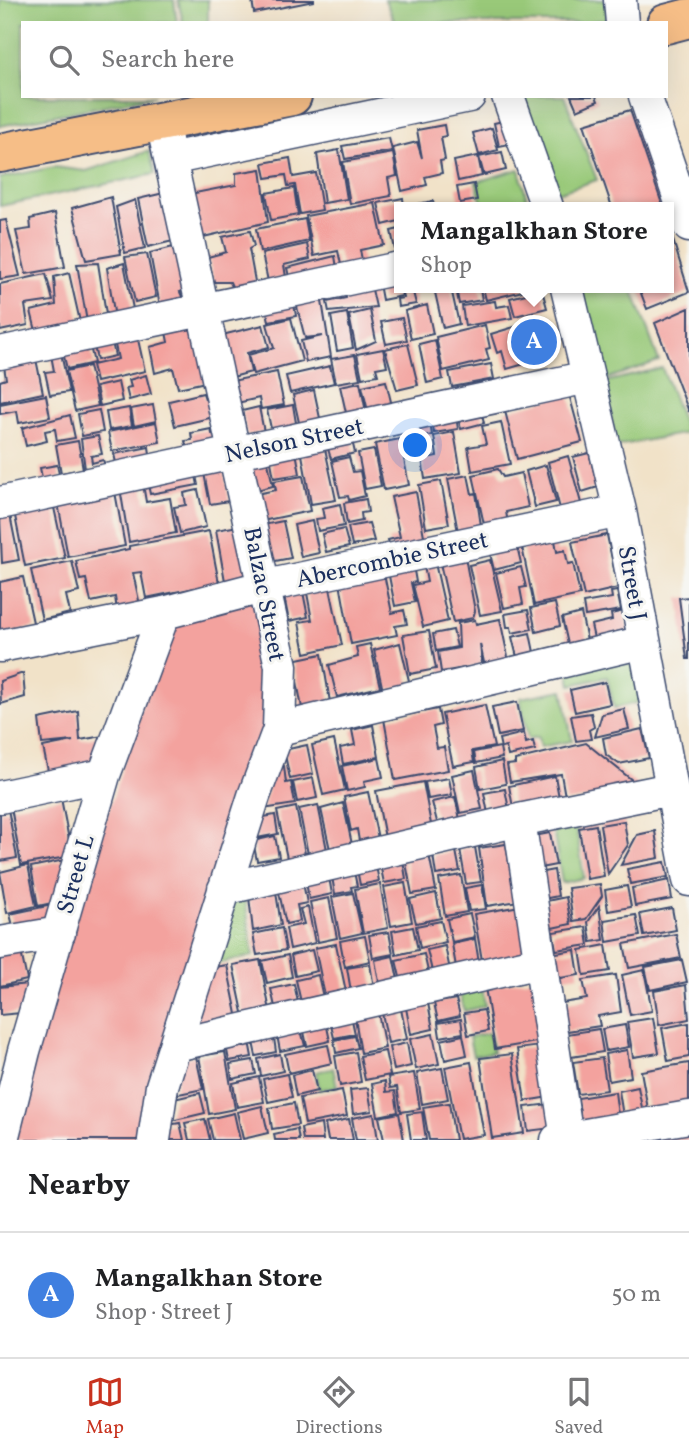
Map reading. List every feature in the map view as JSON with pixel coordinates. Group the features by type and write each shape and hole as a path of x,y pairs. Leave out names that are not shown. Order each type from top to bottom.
{"main road":[{"path":"668,24 689,19"},
{"path":"0,153 282,98"}],"street":[{"path":"620,0 622,21"},
{"path":"170,159 460,98"},
{"path":"509,98 545,202"},
{"path":"646,98 689,226"},
{"name":"Balzac Street","path":"154,1140 162,1086 224,889 279,729 281,666 266,586 162,122"},
{"path":"0,353 394,269"},
{"name":"Street J","path":"568,293 620,511 689,880"},
{"name":"Nelson Street","path":"0,503 588,376"},
{"name":"Abercombie Street","path":"0,646 164,613 266,586 620,511"},
{"name":"Street L","path":"2,1140 9,1102 104,775 164,613"},
{"path":"279,729 644,642"},
{"path":"0,797 104,775"},
{"path":"224,889 519,820 671,789"},
{"path":"519,820 562,1139 689,1116"},
{"path":"0,943 59,933"},
{"path":"176,1045 540,962"}],"green space":[{"path":"0,0 174,0 177,21 21,21 21,98 144,98 0,126"},
{"path":"178,0 208,0 208,21 183,21"},
{"path":"385,0 606,0 607,19 594,21 394,21"},
{"path":"519,98 565,98 597,180 551,195"},
{"path":"149,151 155,174 0,206 0,178 54,167 86,171"},
{"path":"519,169 527,199 518,202 482,202 476,182"},
{"path":"581,293 634,293 659,361 606,379"},
{"path":"662,368 687,433 616,446 605,382"},
{"path":"636,655 645,701 614,708 607,677 571,685 568,669"},
{"path":"563,690 572,741 540,747 538,737 528,739 520,698"},
{"path":"576,826 584,878 562,883 553,830"},
{"path":"245,898 253,956 208,966 231,899"},
{"path":"482,988 485,1006 464,1011 460,993"},
{"path":"489,1033 493,1052 473,1056 469,1037"},
{"path":"333,1068 337,1086 319,1090 316,1072"}],"building":[{"path":"252,0 314,0 314,1 254,13"},
{"path":"572,98 597,98 598,101 577,110"},
{"path":"630,110 661,202 610,202 584,124"},
{"path":"503,121 509,144 499,146 494,123"},
{"path":"444,125 446,136 441,137 445,160 440,161 442,173 425,177 427,185 402,191 393,148 417,142 422,158 417,130"},
{"path":"492,128 498,150 479,155 473,133"},
{"path":"389,138 392,151 345,159 342,146"},
{"path":"339,150 347,199 324,203 317,154"},
{"path":"502,152 506,170 484,175 479,157"},
{"path":"393,153 397,176 388,178 391,196 350,204 343,162"},
{"path":"478,156 482,176 458,181 454,161"},
{"path":"290,158 293,177 316,173 322,210 300,214 295,185 288,186 286,175 266,178 263,163"},
{"path":"261,169 268,222 199,238 190,194 236,185 236,173"},
{"path":"474,184 477,200 460,202 457,187"},
{"path":"294,188 298,215 271,220 266,193"},
{"path":"164,193 173,241 148,247 138,199"},
{"path":"111,197 121,254 86,260 72,208"},
{"path":"403,198 403,202 394,202 394,222 383,225 378,203"},
{"path":"135,200 145,248 125,253 116,207"},
{"path":"375,203 384,245 360,250 363,265 342,269 338,251 314,256 306,216"},
{"path":"55,213 65,267 26,274 16,231 31,229 30,219"},
{"path":"305,219 309,241 260,252 256,229"},
{"path":"6,220 20,276 0,279 0,221"},
{"path":"250,231 254,246 249,249 256,287 234,291 230,282 214,282 208,257 226,252 222,237"},
{"path":"674,243 689,292 647,309 641,293 674,293"},
{"path":"307,244 310,259 284,265 286,277 268,281 262,254"},
{"path":"177,246 185,291 180,292 184,301 160,306 150,253"},
{"path":"147,254 156,297 135,302 125,257"},
{"path":"335,256 338,274 291,285 287,268"},
{"path":"98,263 107,320 87,322 77,264"},
{"path":"124,263 134,314 115,318 107,268"},
{"path":"69,273 81,326 38,339 31,311 56,305 54,277"},
{"path":"46,274 53,301 25,305 28,325 0,331 0,284"},
{"path":"394,281 394,293 401,293 402,296 382,300 379,284"},
{"path":"371,285 376,307 329,312 327,302 346,298 345,291"},
{"path":"403,293 413,293 416,304 398,307 397,299 404,298"},
{"path":"435,293 452,293 459,324 443,328"},
{"path":"457,293 481,293 482,300 459,304"},
{"path":"484,293 515,293 486,300"},
{"path":"543,293 547,308 515,316 510,298"},
{"path":"321,295 331,357 306,362 301,341 322,336 305,338 295,299"},
{"path":"293,298 296,316 269,321 265,303"},
{"path":"495,301 496,307 509,305 512,318 465,326 462,306"},
{"path":"427,305 433,334 411,339 405,311"},
{"path":"689,308 689,412 655,323"},
{"path":"370,310 376,341 356,350 349,315"},
{"path":"347,313 353,348 337,351 331,316"},
{"path":"291,318 302,361 253,374 248,355 274,348 267,324"},
{"path":"402,318 407,340 386,344 381,322"},
{"path":"534,321 545,358 507,369 502,351 497,353 491,334"},
{"path":"197,325 210,381 178,388 173,368 155,373 150,347 168,342 166,332"},
{"path":"263,325 269,347 247,353 251,372 229,378 218,336"},
{"path":"485,325 490,348 486,349 489,360 443,371 436,337"},
{"path":"137,335 145,371 96,382 92,365 118,359 114,340"},
{"path":"435,340 443,379 427,383 419,344"},
{"path":"112,342 115,356 97,360 94,346"},
{"path":"408,344 418,385 397,390 385,349"},
{"path":"90,346 94,363 67,369 63,352"},
{"path":"383,349 387,366 376,368 378,375 362,378 357,354"},
{"path":"61,353 69,392 50,395 45,372 54,371 51,355"},
{"path":"355,355 360,379 336,383 331,359"},
{"path":"36,359 43,393 0,402 0,381 6,379 4,366"},
{"path":"491,364 494,379 452,387 449,372"},
{"path":"89,366 98,406 75,411 66,371"},
{"path":"330,366 334,383 290,393 286,376"},
{"path":"277,372 284,405 261,409 259,398 237,403 232,381"},
{"path":"146,375 151,394 129,400 126,388 131,387 129,380"},
{"path":"386,381 392,406 368,411 362,386"},
{"path":"118,382 122,401 100,406 96,387"},
{"path":"360,382 366,412 347,417 340,386"},
{"path":"314,390 321,423 300,427 293,395"},
{"path":"203,393 205,399 210,398 214,417 175,426 169,401"},
{"path":"569,394 582,442 517,459 505,411"},
{"path":"46,395 50,417 19,423 17,411 0,414 0,404"},
{"path":"153,405 156,421 134,426 131,409"},
{"path":"293,405 297,429 272,433 267,410"},
{"path":"259,407 264,432 247,435 242,411"},
{"path":"129,408 132,426 109,430 106,412"},
{"path":"481,409 484,423 461,429 457,414"},
{"path":"99,410 103,432 82,436 78,414"},
{"path":"70,415 75,438 57,441 55,429 45,431 47,441 26,446 22,428"},
{"path":"456,416 458,429 434,433 432,420"},
{"path":"156,422 160,442 112,451 108,432"},
{"path":"501,422 510,464 472,471 468,447 486,444 482,426"},
{"path":"430,424 432,435 411,440 408,429"},
{"path":"211,429 212,434 219,433 221,441 187,449 185,441 192,440 191,433"},
{"path":"454,432 461,473 425,479 422,459 437,456 434,436"},
{"path":"98,436 102,454 91,456 92,463 103,460 105,465 85,469 81,439"},
{"path":"351,436 355,453 331,459 326,442"},
{"path":"400,439 409,485 384,490 375,444"},
{"path":"78,441 83,469 61,473 56,445"},
{"path":"324,444 336,500 311,504 301,449"},
{"path":"295,446 300,474 274,478 269,451"},
{"path":"149,447 151,460 117,467 114,454"},
{"path":"374,450 381,486 365,489 358,453"},
{"path":"589,453 598,487 582,492 573,457"},
{"path":"568,456 581,503 560,509 548,462"},
{"path":"349,457 353,472 360,471 365,496 349,500 348,496 340,497 332,461"},
{"path":"267,458 273,486 252,491 247,462"},
{"path":"57,465 60,478 43,482 40,468"},
{"path":"546,465 556,502 535,507 526,471"},
{"path":"224,469 229,501 210,504 204,473"},
{"path":"498,469 503,477 521,473 528,507 506,512 509,528 486,533 473,475"},
{"path":"195,471 198,485 150,494 147,480"},
{"path":"468,475 472,494 476,493 482,532 459,537 448,479"},
{"path":"303,476 310,511 257,522 251,495 276,490 274,481"},
{"path":"441,481 449,524 426,528 419,485"},
{"path":"143,484 146,502 170,498 176,533 129,542 120,488"},
{"path":"198,490 206,527 180,533 174,507 186,505 184,493"},
{"path":"115,492 125,546 68,557 58,503"},
{"path":"416,492 426,547 392,554 388,540 400,537 391,497"},
{"path":"366,499 368,512 361,513 362,521 347,524 344,503"},
{"path":"53,503 65,558 25,566 14,511"},
{"path":"340,504 344,526 318,531 316,519 324,518 322,508"},
{"path":"10,515 19,560 2,563 0,517"},
{"path":"283,521 291,558 270,562 263,525"},
{"path":"312,521 319,553 301,557 294,525"},
{"path":"369,523 374,541 352,546 348,527"},
{"path":"244,525 253,576 225,581 216,530"},
{"path":"344,529 349,547 326,552 322,534"},
{"path":"209,531 219,583 146,598 141,572 133,573 140,605 117,610 115,597 91,602 86,579 80,580 76,561 129,549 129,546"},
{"path":"607,535 618,588 584,596 572,542"},
{"path":"555,540 557,552 565,550 568,564 573,563 580,595 534,605 522,547"},
{"path":"516,542 521,563 494,570 489,549"},
{"path":"465,557 475,611 473,618 453,622 440,563"},
{"path":"490,560 502,611 480,615 469,565"},
{"path":"72,561 79,592 66,595 70,613 42,620 31,570"},
{"path":"435,563 448,621 423,627 413,585 427,582 424,566"},
{"path":"413,565 416,582 411,583 415,602 395,606 388,571"},
{"path":"521,567 526,587 520,588 523,604 504,608 496,573"},
{"path":"384,574 392,613 404,610 407,624 395,626 397,635 351,644 340,583"},
{"path":"23,577 34,627 0,635 0,582"},
{"path":"330,588 342,645 305,653 299,622 312,620 307,593"},
{"path":"617,591 621,610 585,616 583,603 612,598 611,592"},
{"path":"303,592 308,617 289,621 284,596"},
{"path":"259,597 273,724 145,1140 9,1140 12,1117 168,623"},
{"path":"689,597 689,659 687,659 679,598"},
{"path":"555,603 560,626 536,632 531,608"},
{"path":"528,610 532,629 512,633 511,627 507,627 505,614"},
{"path":"624,611 630,636 595,643 591,625 612,620 611,614"},
{"path":"581,613 589,649 570,653 562,618"},
{"path":"500,619 509,662 485,667 480,644 482,665 441,672 438,652 459,648 458,623 475,620 476,624"},
{"path":"453,630 457,647 436,651 433,634"},
{"path":"429,631 436,669 410,674 403,635"},
{"path":"530,633 535,657 518,661 512,637"},
{"path":"400,643 410,685 383,691 374,650"},
{"path":"370,644 380,687 337,697 329,665 358,657 356,647"},
{"path":"322,654 330,702 302,708 293,660"},
{"path":"23,673 25,697 1,704 0,681"},
{"path":"605,682 610,704 575,712 570,690"},
{"path":"517,702 523,731 498,736 492,707"},
{"path":"485,705 494,747 472,751 474,762 453,766 442,714"},
{"path":"438,709 441,725 433,727 437,748 444,747 448,770 395,780 384,719"},
{"path":"624,709 629,729 595,737 602,714"},
{"path":"78,711 80,740 103,736 101,760 49,776 43,747 73,741 42,744 39,719"},
{"path":"591,713 594,727 589,730 591,739 576,741 571,716"},
{"path":"373,725 379,757 343,764 340,748 355,745 352,730"},
{"path":"642,729 649,758 619,764 606,755 603,738"},
{"path":"524,733 526,743 533,741 535,750 508,756 506,747 501,748 499,739"},
{"path":"334,740 345,790 323,795 312,745"},
{"path":"586,743 643,789 566,802 561,774 510,782 507,765 515,764 515,760"},
{"path":"307,745 313,774 290,779 284,750"},
{"path":"500,747 502,758 476,763 474,752"},
{"path":"379,758 383,777 364,781 365,787 347,791 342,766"},
{"path":"502,761 506,784 480,789 476,767"},
{"path":"284,766 286,783 291,782 295,804 263,809 273,768"},
{"path":"474,770 482,809 460,813 452,775"},
{"path":"555,776 560,803 514,813 509,786"},
{"path":"313,778 317,798 297,802 293,782"},
{"path":"449,778 452,795 428,799 425,782"},
{"path":"423,782 433,835 386,843 376,791"},
{"path":"505,789 511,820 490,824 484,793"},
{"path":"368,792 379,843 360,847 357,829 351,831 344,797"},
{"path":"455,797 462,828 440,834 432,802"},
{"path":"61,798 72,856 21,865 11,807"},
{"path":"343,803 353,849 331,854 321,809"},
{"path":"318,805 328,855 309,859 299,809"},
{"path":"296,807 306,859 288,863 277,811"},
{"path":"8,809 17,858 0,861 0,811"},
{"path":"275,815 278,834 257,838 253,819"},
{"path":"624,821 628,845 608,874 600,825"},
{"path":"596,825 604,876 587,879 579,828"},
{"path":"655,831 659,858 621,865 637,835"},
{"path":"550,833 556,865 540,868 534,836"},
{"path":"275,836 279,857 257,861 253,841"},
{"path":"506,844 512,881 522,880 525,900 487,906 479,848"},
{"path":"475,847 481,882 466,884 460,849"},
{"path":"456,851 460,871 436,875 433,855"},
{"path":"429,854 436,890 412,894 405,858"},
{"path":"402,855 406,879 384,883 379,859"},
{"path":"74,858 61,901 38,906 31,867"},
{"path":"375,861 379,881 360,885 356,864"},
{"path":"665,862 668,877 630,884 627,869"},
{"path":"28,865 36,906 7,913 0,872"},
{"path":"353,867 357,886 351,887 352,891 335,894 331,871"},
{"path":"554,870 558,896 543,899 538,873"},
{"path":"328,872 332,894 309,899 305,876"},
{"path":"461,875 467,912 445,916 439,879"},
{"path":"669,880 672,899 635,906 632,888"},
{"path":"303,883 307,903 297,905 300,921 286,924 278,888"},
{"path":"405,883 412,922 391,926 384,887"},
{"path":"380,884 388,928 363,933 355,889"},
{"path":"600,884 602,896 586,919 573,921 568,888"},
{"path":"482,885 486,909 469,911 465,888"},
{"path":"627,886 631,907 608,911 605,890"},
{"path":"276,892 281,925 253,931 249,897"},
{"path":"353,893 362,933 340,938 332,897"},
{"path":"436,893 441,918 416,923 410,899"},
{"path":"566,897 571,924 547,929 542,902"},
{"path":"329,898 337,938 318,942 310,902"},
{"path":"52,905 55,921 14,930 10,914"},
{"path":"526,905 536,963 484,972 474,914"},
{"path":"599,906 604,940 591,942 588,922"},
{"path":"308,907 315,943 290,949 286,928 304,924 300,909"},
{"path":"672,908 676,930 644,936 640,914"},
{"path":"470,914 475,937 452,942 447,919"},
{"path":"636,915 640,936 607,942 604,920"},
{"path":"441,921 446,942 420,948 416,926"},
{"path":"413,927 418,950 396,955 392,931"},
{"path":"586,927 589,945 556,950 553,932"},
{"path":"282,928 286,950 257,955 253,934"},
{"path":"389,932 393,954 373,958 369,935"},
{"path":"676,934 681,958 629,968 624,944"},
{"path":"365,936 370,961 345,967 340,941"},
{"path":"475,939 481,974 458,978 452,944"},
{"path":"336,944 348,1001 327,1006 315,948"},
{"path":"606,945 610,971 584,975 580,950"},
{"path":"445,946 452,980 435,984 427,950"},
{"path":"20,947 27,980 0,986 0,951"},
{"path":"312,950 317,971 295,976 291,955"},
{"path":"575,950 579,975 554,979 550,954"},
{"path":"424,954 431,984 403,990 396,960"},
{"path":"288,955 292,977 267,983 262,961"},
{"path":"393,956 400,989 381,993 375,960"},
{"path":"260,960 271,1016 245,1022 233,965"},
{"path":"682,960 687,982 650,990 645,967"},
{"path":"370,964 376,999 353,1003 347,968"},
{"path":"227,965 238,1019 186,1030 204,969"},
{"path":"644,970 652,1011 630,1015 622,975"},
{"path":"318,975 325,1006 303,1011 296,980"},
{"path":"616,975 621,1012 598,1016 600,1026 567,1031 562,1003 587,999 583,980"},
{"path":"538,978 548,1040 495,1049 485,987"},
{"path":"28,984 21,1013 0,1015 0,987"},
{"path":"294,984 300,1011 277,1016 271,989"},
{"path":"686,985 689,1019 659,1025 654,991"},
{"path":"456,999 460,1016 438,1021 434,1003"},
{"path":"428,1003 433,1029 411,1034 406,1008"},
{"path":"401,1009 407,1039 388,1043 382,1013"},
{"path":"484,1010 488,1031 468,1035 464,1013"},
{"path":"378,1013 385,1048 361,1053 355,1018"},
{"path":"653,1018 659,1053 633,1057 627,1022"},
{"path":"461,1019 463,1033 440,1037 438,1023"},
{"path":"352,1020 355,1034 334,1038 331,1025"},
{"path":"326,1022 330,1041 307,1046 303,1027"},
{"path":"689,1023 689,1057 668,1061 662,1028"},
{"path":"625,1025 629,1047 606,1051 602,1029"},
{"path":"599,1029 603,1052 571,1057 567,1034"},
{"path":"301,1030 305,1046 280,1051 277,1035"},
{"path":"433,1034 439,1064 416,1069 410,1039"},
{"path":"463,1035 467,1055 445,1060 441,1040"},
{"path":"355,1036 358,1048 336,1053 334,1040"},
{"path":"274,1038 276,1052 256,1056 253,1042"},
{"path":"249,1041 252,1057 229,1061 226,1045"},
{"path":"407,1043 411,1066 394,1070 389,1047"},
{"path":"328,1045 332,1063 289,1073 285,1054"},
{"path":"548,1045 555,1096 525,1101 517,1049"},
{"path":"627,1050 631,1077 609,1081 605,1054"},
{"path":"385,1051 390,1075 365,1080 360,1056"},
{"path":"225,1052 235,1109 209,1114 199,1056"},
{"path":"356,1052 361,1082 340,1086 335,1056"},
{"path":"280,1054 283,1071 261,1076 258,1059"},
{"path":"512,1054 524,1133 492,1138 480,1058"},
{"path":"196,1056 203,1089 174,1095 181,1059"},
{"path":"602,1058 607,1090 578,1094 573,1062"},
{"path":"253,1060 256,1074 232,1079 230,1064"},
{"path":"471,1062 484,1135 459,1139 445,1067"},
{"path":"689,1063 689,1102 648,1109 641,1071"},
{"path":"442,1068 448,1099 422,1104 417,1073"},
{"path":"312,1070 317,1091 296,1096 292,1075"},
{"path":"414,1073 420,1109 401,1112 397,1087 390,1088 388,1077"},
{"path":"287,1074 292,1097 268,1102 263,1079"},
{"path":"259,1077 264,1102 237,1107 233,1083"},
{"path":"385,1081 386,1092 395,1091 398,1112 378,1116 372,1084"},
{"path":"638,1087 643,1113 623,1116 619,1091"},
{"path":"368,1088 372,1111 353,1114 350,1090"},
{"path":"342,1090 347,1116 305,1124 300,1098"},
{"path":"615,1092 618,1115 581,1122 578,1098"},
{"path":"200,1093 205,1113 167,1122 174,1099"},
{"path":"294,1103 298,1125 272,1129 269,1108"},
{"path":"449,1103 455,1140 429,1140 423,1107"},
{"path":"557,1103 560,1127 528,1131 525,1107"},
{"path":"262,1106 268,1133 243,1139 237,1112"},
{"path":"422,1112 426,1140 411,1140 407,1114"},
{"path":"234,1113 240,1140 213,1140 208,1119"},
{"path":"399,1113 404,1140 384,1140 379,1117"},
{"path":"374,1114 378,1140 356,1140 352,1118"},
{"path":"205,1119 210,1140 189,1140 185,1123"},
{"path":"349,1119 353,1140 328,1140 325,1124"},
{"path":"180,1123 184,1140 160,1140 161,1126"},
{"path":"321,1124 323,1140 303,1140 301,1128"},
{"path":"297,1129 299,1140 275,1140 274,1134"},
{"path":"689,1129 689,1140 651,1140 651,1134"}],"place":[{"name":"Mangalkhan Store","path":"534,342"}]}
